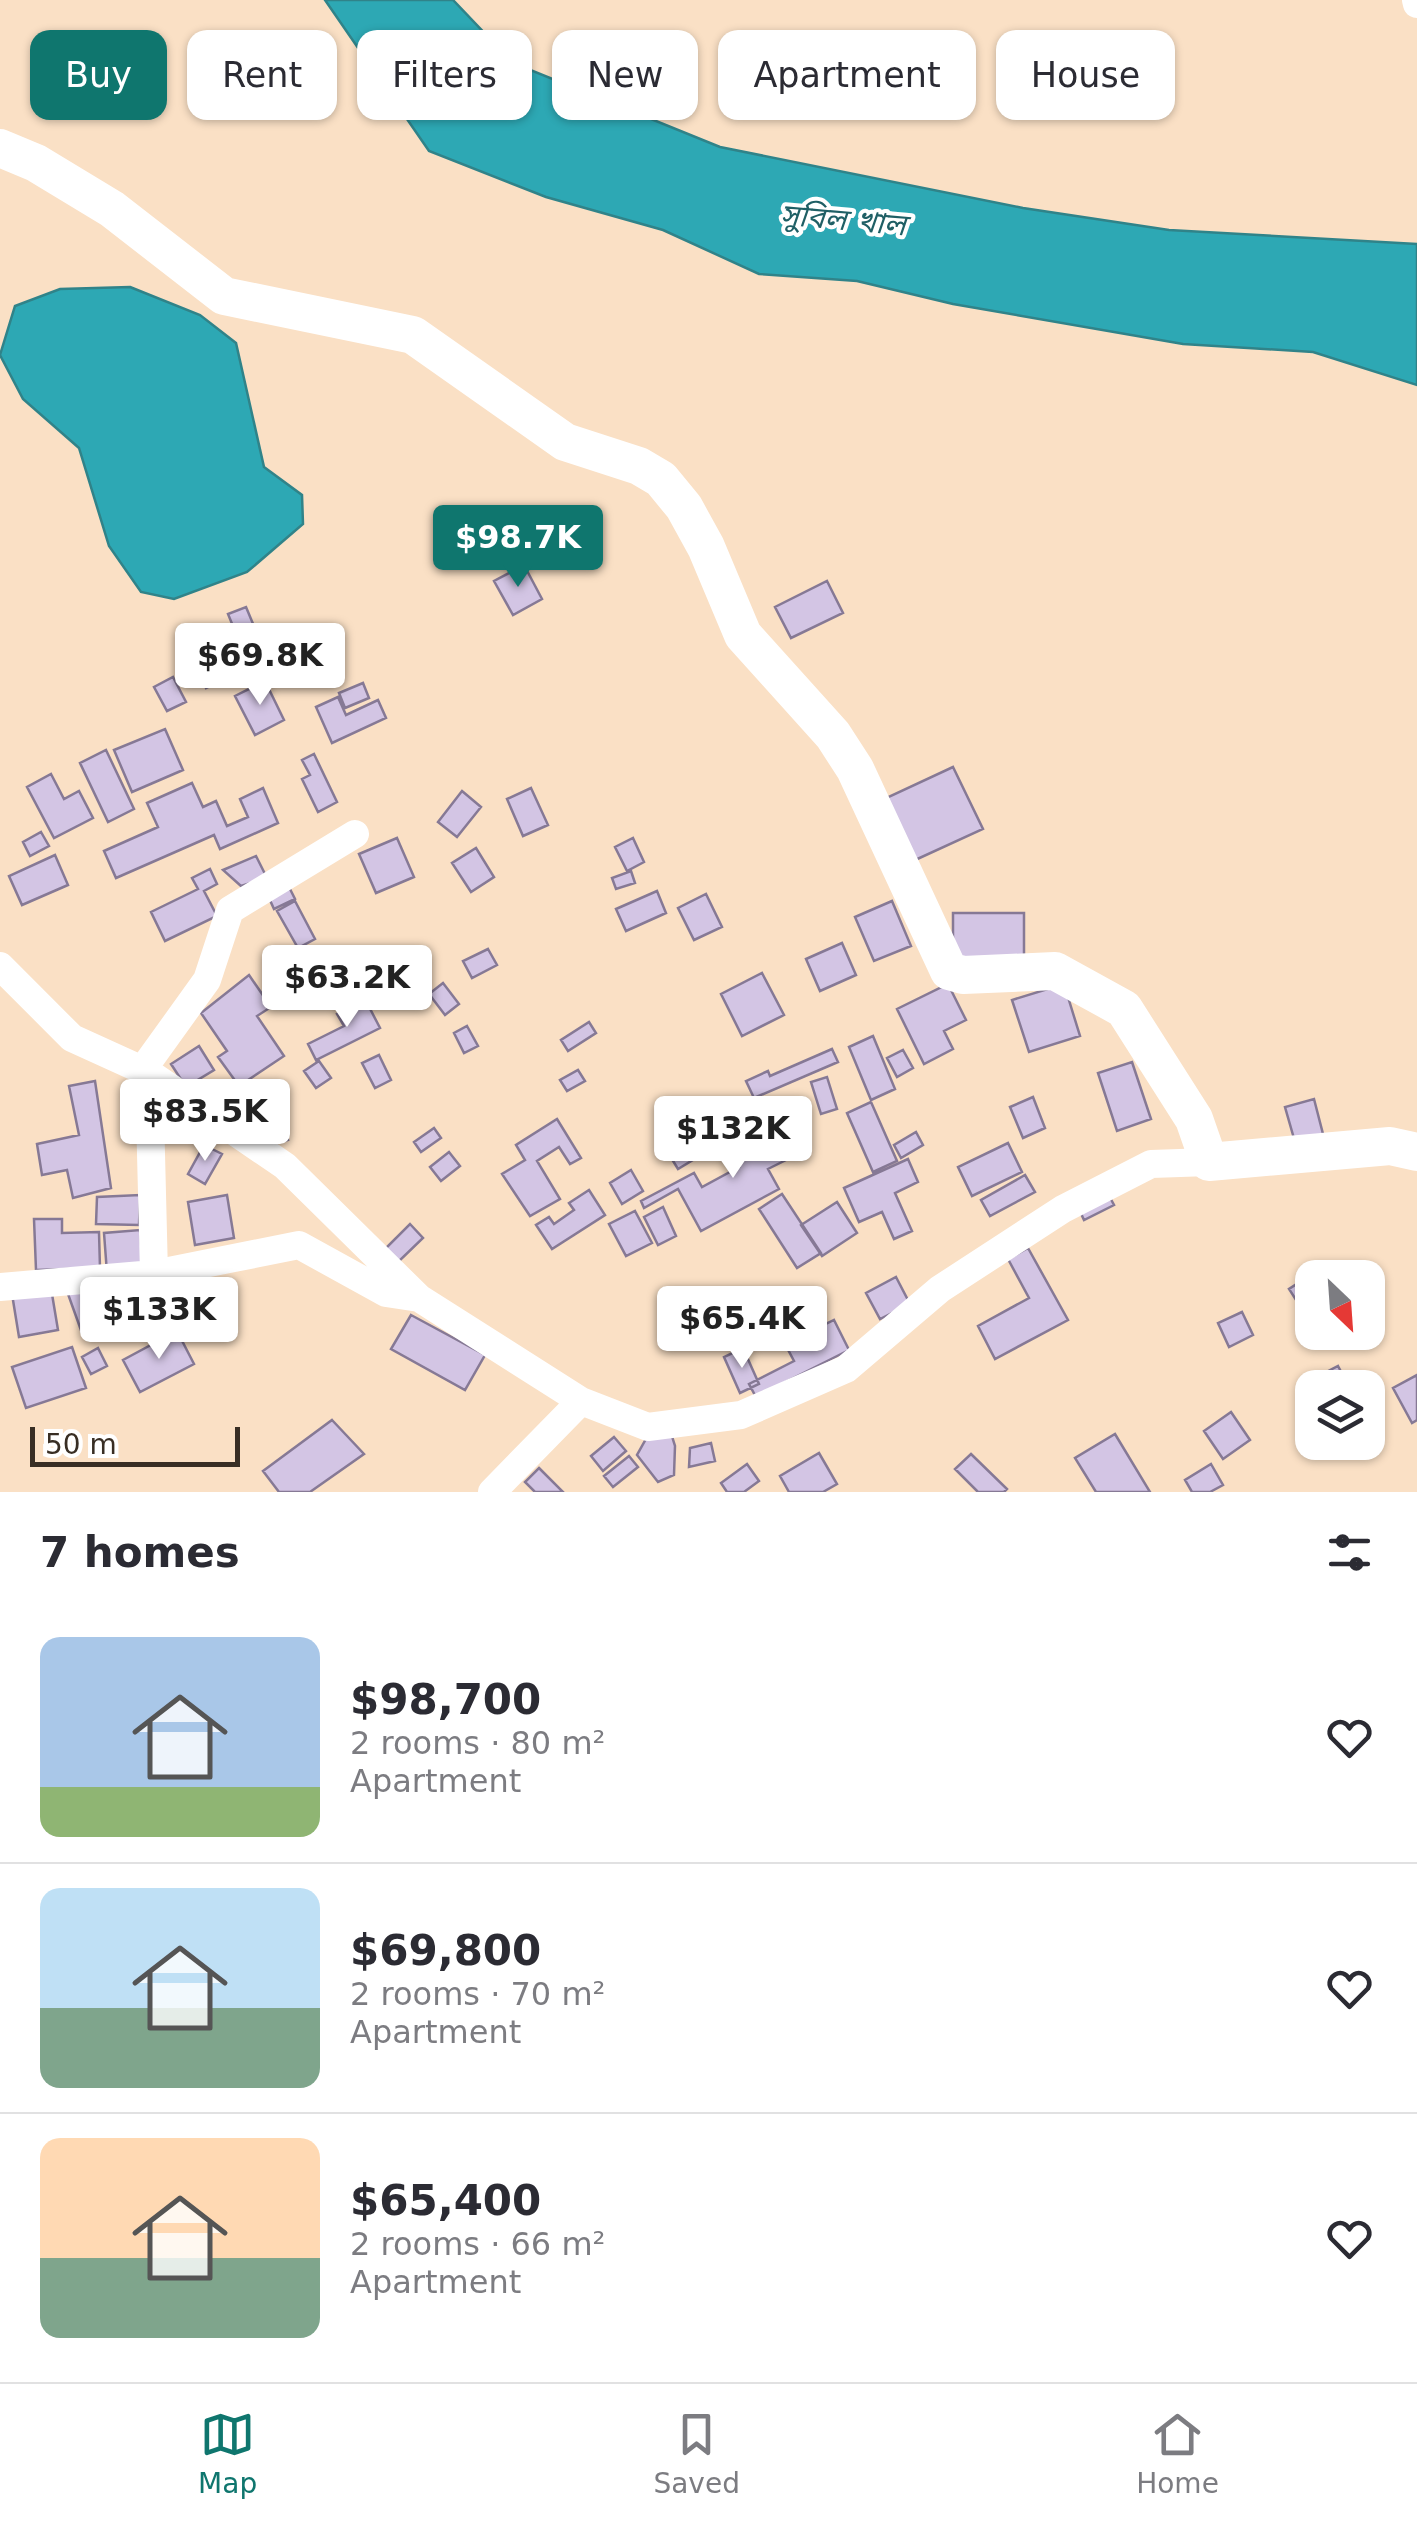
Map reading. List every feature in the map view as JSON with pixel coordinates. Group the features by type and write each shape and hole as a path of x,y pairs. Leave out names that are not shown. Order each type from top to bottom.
{"street":[{"path":"0,148 36,162 112,208 224,296 413,335 565,442 639,466 661,479 684,507 706,547 743,634 832,734 854,770 949,971 1056,972 1124,1009 1194,1119 1209,1162"},
{"path":"154,1274 146,1071 207,980 230,910 355,834"},
{"path":"0,966 72,1038 146,1071 285,1166 418,1298 581,1400 648,1427 740,1415 846,1369 940,1289 1064,1210 1152,1164 1390,1146 1417,1152"},
{"path":"0,1287 154,1274 299,1245 386,1293 418,1298"},
{"path":"492,1492 581,1400"}],"water":[{"path":"325,0 453,0 482,30 357,30 357,46"},
{"name":"সুবিল খাল","path":"532,71 552,79 552,120 653,120 720,147 1023,208 1169,230 1417,244 1417,385 1313,352 1183,344 953,304 857,281 759,274 663,230 546,197 429,151 408,120 532,120"},
{"path":"130,287 200,315 236,343 264,467 302,495 303,524 247,572 174,599 141,592 109,546 79,448 23,399 0,355 15,306 60,289"}],"building":[{"path":"524,565 542,599 513,615 494,581"},
{"path":"827,581 843,613 791,638 775,607"},
{"path":"246,607 264,650 246,658 228,614"},
{"path":"224,654 235,674 206,688 196,668"},
{"path":"173,677 186,702 167,711 154,687"},
{"path":"265,681 284,720 255,735 235,696"},
{"path":"363,683 369,698 345,708 339,693"},
{"path":"338,697 346,715 378,700 386,718 332,743 316,707"},
{"path":"165,729 183,770 132,792 114,750"},
{"path":"106,750 134,809 108,822 80,763"},
{"path":"314,754 337,802 318,812 302,779 310,775 302,760"},
{"path":"953,767 983,829 913,861 884,799"},
{"path":"51,774 64,799 79,791 93,818 54,838 27,787"},
{"path":"192,783 203,807 216,801 227,826 248,817 240,799 263,788 278,823 220,849 214,835 116,878 104,851 158,827 147,803"},
{"path":"531,788 548,825 523,836 507,799"},
{"path":"462,791 481,807 457,837 438,822"},
{"path":"41,832 49,846 30,856 23,842"},
{"path":"397,838 414,877 376,893 359,854"},
{"path":"633,838 644,862 627,871 615,847"},
{"path":"476,848 494,877 471,892 452,863"},
{"path":"55,855 68,885 22,905 9,876"},
{"path":"256,856 267,878 241,886 223,870"},
{"path":"210,869 217,884 204,891 217,916 165,941 151,912 198,889 192,878"},
{"path":"631,871 635,883 616,889 612,878"},
{"path":"289,887 295,899 274,909 269,898"},
{"path":"657,891 666,913 626,931 616,909"},
{"path":"706,894 722,927 694,940 678,908"},
{"path":"295,901 315,939 298,948 277,911"},
{"path":"892,901 911,946 874,961 855,917"},
{"path":"953,913 1024,913 1024,960 953,960"},
{"path":"842,943 856,975 820,991 806,959"},
{"path":"321,948 340,982 301,1003 283,969"},
{"path":"488,949 497,965 472,978 463,961"},
{"path":"762,973 784,1015 742,1036 721,994"},
{"path":"249,975 271,1007 257,1016 284,1056 239,1086 218,1057 227,1051 201,1013"},
{"path":"443,983 459,1004 445,1015 429,994"},
{"path":"948,984 966,1020 944,1031 953,1049 924,1064 897,1009"},
{"path":"1064,984 1080,1036 1029,1052 1012,1000"},
{"path":"365,999 380,1028 316,1060 308,1044 344,1026 337,1014"},
{"path":"589,1022 596,1033 568,1051 561,1040"},
{"path":"467,1026 478,1046 464,1053 454,1033"},
{"path":"873,1036 895,1089 871,1100 849,1047"},
{"path":"199,1046 214,1070 186,1087 171,1064"},
{"path":"832,1049 838,1062 754,1098 746,1081 768,1071 770,1076"},
{"path":"903,1050 913,1068 897,1077 887,1058"},
{"path":"379,1055 391,1080 375,1088 362,1063"},
{"path":"319,1061 331,1078 316,1088 304,1071"},
{"path":"1132,1062 1151,1119 1117,1131 1098,1073"},
{"path":"578,1070 585,1081 567,1091 560,1080"},
{"path":"827,1077 837,1109 821,1114 811,1082"},
{"path":"95,1081 111,1188 73,1198 67,1170 42,1175 37,1144 79,1135 69,1086"},
{"path":"1033,1097 1045,1128 1023,1138 1010,1107"},
{"path":"1314,1099 1323,1134 1295,1142 1285,1107"},
{"path":"871,1102 897,1161 873,1172 847,1113"},
{"path":"557,1119 581,1158 570,1164 559,1147 537,1161 560,1199 530,1216 502,1174 525,1160 516,1145"},
{"path":"711,1119 724,1141 678,1169 657,1135 682,1120 689,1132"},
{"path":"284,1125 288,1140 271,1145 266,1130"},
{"path":"434,1128 441,1138 421,1152 414,1142"},
{"path":"758,1130 766,1145 787,1133 798,1154 768,1169 779,1189 701,1231 678,1189 644,1208 641,1201 694,1173 702,1187 739,1167 728,1146"},
{"path":"916,1132 923,1145 901,1158 894,1145"},
{"path":"1008,1143 1022,1172 972,1196 958,1167"},
{"path":"204,1145 222,1154 205,1184 188,1174"},
{"path":"449,1152 460,1166 441,1181 430,1167"},
{"path":"908,1159 918,1182 895,1193 912,1231 894,1239 882,1212 859,1222 844,1188"},
{"path":"631,1170 643,1191 622,1204 610,1183"},
{"path":"1025,1175 1035,1192 990,1216 981,1200"},
{"path":"589,1190 605,1215 552,1249 536,1225 549,1217 554,1224 574,1210 569,1203"},
{"path":"1107,1192 1114,1205 1084,1220 1078,1207"},
{"path":"782,1194 821,1253 797,1268 759,1209"},
{"path":"140,1195 139,1225 96,1224 97,1197"},
{"path":"227,1195 234,1238 195,1245 188,1202"},
{"path":"837,1202 857,1233 822,1256 801,1225"},
{"path":"663,1207 676,1236 658,1245 644,1217"},
{"path":"635,1211 652,1243 626,1256 609,1224"},
{"path":"34,1219 62,1219 62,1233 99,1232 100,1268 36,1270"},
{"path":"410,1224 423,1238 395,1265 382,1252"},
{"path":"140,1230 143,1270 107,1273 104,1233"},
{"path":"1028,1248 1068,1320 995,1359 978,1326 1029,1298 1008,1259"},
{"path":"896,1277 910,1304 880,1319 866,1293"},
{"path":"127,1283 142,1323 117,1333 102,1292"},
{"path":"88,1287 100,1321 82,1333 68,1294"},
{"path":"51,1288 58,1330 19,1337 12,1294"},
{"path":"1242,1312 1253,1335 1229,1347 1218,1323"},
{"path":"411,1315 485,1355 465,1390 391,1349"},
{"path":"834,1320 849,1350 756,1397 749,1384 794,1361 785,1344"},
{"path":"177,1331 194,1364 140,1392 123,1360"},
{"path":"72,1347 86,1388 26,1408 12,1367"},
{"path":"98,1348 107,1366 91,1374 82,1357"},
{"path":"743,1348 759,1384 740,1393 724,1357"},
{"path":"1417,1375 1417,1420 1412,1423 1393,1388"},
{"path":"1231,1412 1250,1440 1223,1459 1204,1431"},
{"path":"332,1420 364,1454 310,1492 279,1492 263,1471"},
{"path":"651,1430 670,1430 675,1446 674,1475 658,1482 637,1455"},
{"path":"1115,1434 1150,1492 1096,1492 1075,1458"},
{"path":"614,1437 626,1451 603,1471 591,1456"},
{"path":"711,1443 715,1461 689,1467 690,1448"},
{"path":"819,1453 837,1484 823,1492 789,1492 780,1476"},
{"path":"971,1454 1007,1489 1004,1492 978,1492 955,1469"},
{"path":"629,1456 638,1467 613,1487 604,1476"},
{"path":"747,1464 759,1481 744,1492 727,1492 721,1483"},
{"path":"1211,1464 1223,1485 1210,1492 1192,1492 1185,1480"},
{"path":"539,1468 563,1492 535,1492 525,1482"}]}
